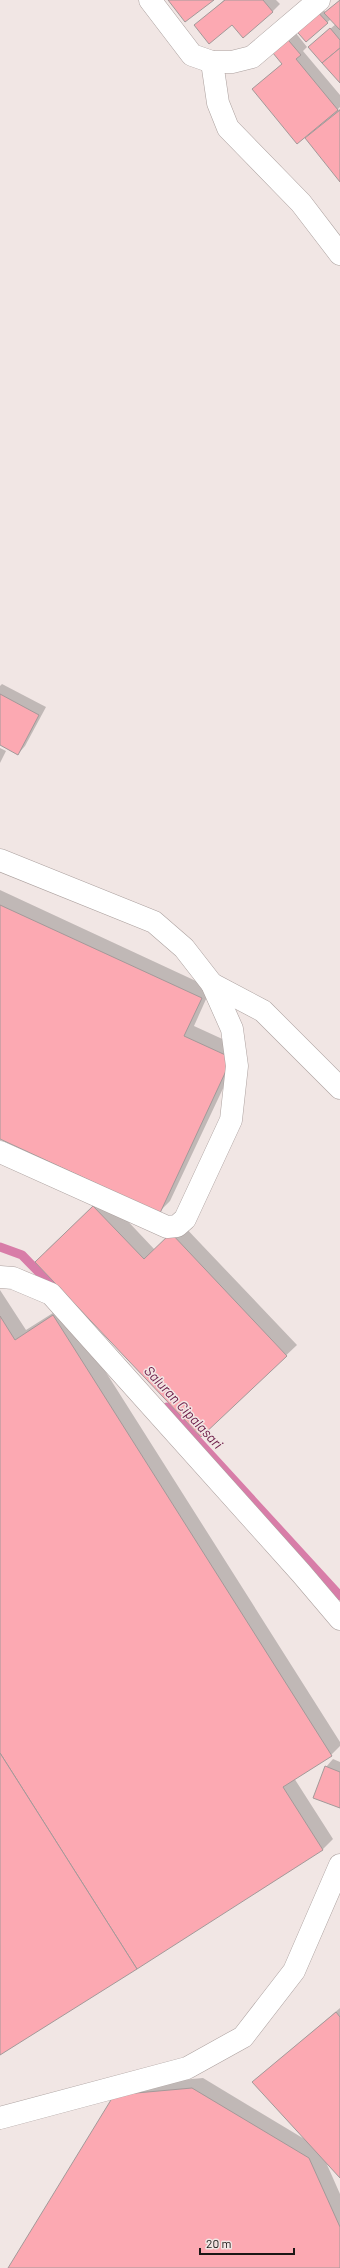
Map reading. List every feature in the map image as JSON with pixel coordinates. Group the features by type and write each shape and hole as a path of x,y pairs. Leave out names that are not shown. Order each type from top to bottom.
{"street":[{"path":"150,0 192,55 212,62 232,62 252,57 319,0"},
{"path":"212,62 218,103 228,128 301,203 340,254"},
{"path":"0,860 154,922 184,948 212,984 232,1029 237,1066 231,1120 185,1219 181,1224 168,1227 0,1152"},
{"path":"212,984 263,1011 340,1088"},
{"path":"0,1277 13,1278 52,1294 301,1573 340,1619"},
{"path":"0,2118 187,2068 243,2037 294,1971 340,1865"}],"building":[{"path":"168,0 214,0 185,22"},
{"path":"225,0 263,0 273,12 243,38 232,25 209,44 194,25"},
{"path":"340,0 340,30 324,13"},
{"path":"314,8 328,23 306,42 292,26"},
{"path":"330,28 340,40 340,48 322,63 308,47"},
{"path":"283,34 301,55 296,59 338,110 297,144 252,89 282,64 268,47"},
{"path":"340,48 340,83 322,63"},
{"path":"340,110 340,182 305,138"},
{"path":"0,694 39,715 18,755 0,745"},
{"path":"0,905 202,998 184,1036 232,1058 160,1213 0,1139"},
{"path":"93,1206 144,1259 171,1233 287,1356 201,1437 35,1262"},
{"path":"53,1315 332,1756 283,1787 323,1850 137,1969 0,1753 0,1316 15,1340"},
{"path":"0,1753 137,1969 0,2055"},
{"path":"325,1766 340,1772 340,1808 313,1798"},
{"path":"336,2012 340,2017 340,2178 252,2082"},
{"path":"192,2088 309,2158 340,2227 340,2268 8,2268 114,2095"}],"waterway":[{"name":"Saluran Cipalasari","path":"0,1247 22,1255 55,1289"},
{"name":"Saluran Cipalasari","path":"167,1407 340,1596"}]}
